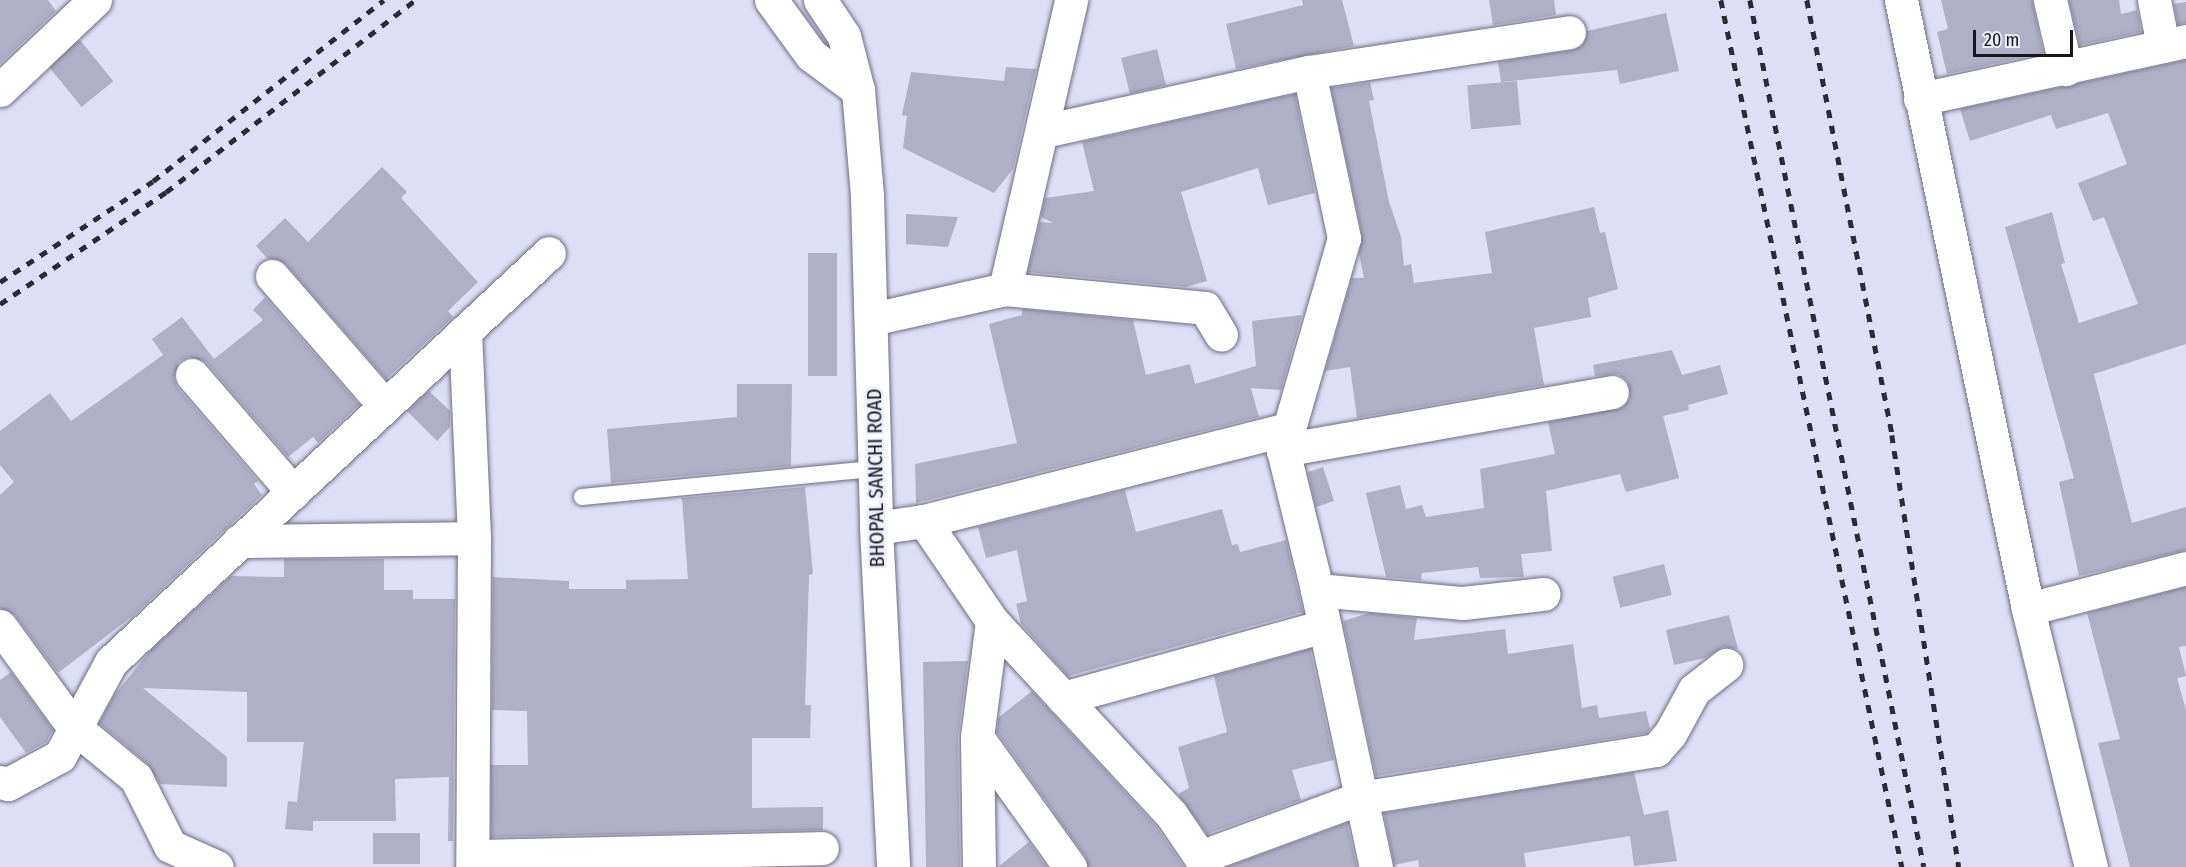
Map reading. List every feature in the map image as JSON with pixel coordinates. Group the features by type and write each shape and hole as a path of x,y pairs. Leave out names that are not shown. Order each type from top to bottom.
{"street":[{"path":"0,90 95,0"},
{"path":"771,0 811,55 858,90"},
{"path":"811,55 844,36 820,0"},
{"name":"BHOPAL SANCHI ROAD","path":"837,0 858,90 873,319 876,528 893,867"},
{"path":"1005,289 1044,131 1071,0"},
{"path":"1901,0 2028,609 2091,867"},
{"path":"2050,0 2066,69"},
{"path":"1920,99 2174,44 2154,0"},
{"path":"1044,131 1309,72 1569,32"},
{"path":"1309,72 1344,238 1285,439 1376,867"},
{"path":"0,782 8,784 60,756 73,726 111,662 549,253"},
{"path":"272,276 385,406"},
{"path":"873,319 1005,289 1205,308 1221,335"},
{"path":"465,331 474,538 472,862 822,848"},
{"path":"192,375 293,492"},
{"path":"876,528 924,521 1285,439 1612,392"},
{"path":"924,521 992,621 1172,814 1203,862 1360,798 1656,750 1670,734 1694,690 1725,665"},
{"path":"239,542 474,538"},
{"path":"2028,609 2186,568"},
{"path":"1317,590 1463,603 1544,594"},
{"path":"979,867 977,737 992,621"},
{"path":"0,626 73,726 136,778 170,846 216,867"},
{"path":"1063,698 1324,626"},
{"path":"977,737 1070,867"}],"lane":[{"path":"582,497 875,469"}],"building":[{"path":"0,0 48,0 56,11 0,64"},
{"path":"1302,0 1342,0 1354,46 1236,69 1226,24 1303,5"},
{"path":"1489,0 1554,0 1556,15 1493,25"},
{"path":"1941,0 2032,0 2043,53 1947,74 1937,32 1948,29"},
{"path":"2069,0 2119,0 2121,14 2137,10 2141,32 2080,45"},
{"path":"2186,2 2186,23 2178,24 2174,4"},
{"path":"1666,13 1679,71 1620,84 1617,70 1501,82 1498,62 1572,50 1581,46 1587,31"},
{"path":"80,40 113,81 81,107 48,66"},
{"path":"1157,49 1166,85 1130,94 1121,58"},
{"path":"2186,60 2186,344 2094,374 2132,523 2186,507 2186,550 2079,576 2059,482 2074,478 2005,227 2052,212 2065,263 2061,264 2079,323 2138,304 2104,217 2093,221 2078,183 2127,164 2108,113 2056,129 2051,115 1970,141 1960,109"},
{"path":"1006,67 1036,69 1013,169 994,193 903,148 907,116 902,115 911,72 1004,81"},
{"path":"1517,81 1521,125 1471,129 1467,85"},
{"path":"1370,82 1374,100 1369,101 1389,202 1401,237 1404,266 1411,264 1414,283 1492,273 1485,232 1594,207 1600,233 1605,232 1618,289 1588,298 1591,317 1534,328 1544,385 1357,418 1350,367 1325,371 1352,278 1364,278 1359,254 1362,234 1331,88"},
{"path":"1295,94 1315,193 1268,205 1258,168 1181,192 1207,281 1186,287 1028,272 1040,222 1053,223 1041,217 1045,198 1094,191 1082,142"},
{"path":"382,167 407,192 401,198 478,282 448,311 453,317 386,379 286,264 267,258 256,246 285,218 308,242"},
{"path":"906,214 958,217 948,247 906,244"},
{"path":"808,253 837,253 837,376 808,376"},
{"path":"265,297 359,405 318,443 313,437 288,457 206,362 189,357 179,361 174,378 177,387 258,481 254,484 262,495 134,615 58,673 15,615 0,608 0,495 14,482 0,465 0,431 50,393 71,421 163,355 152,339 182,317 214,359 263,320 253,310"},
{"path":"1022,309 1133,320 1146,375 1190,364 1195,384 1256,366 1252,321 1302,315 1281,390 1251,388 1259,417 916,503 915,464 1017,443 989,324 1022,315"},
{"path":"1672,350 1682,375 1720,365 1728,394 1688,405 1689,410 1663,416 1679,478 1626,492 1620,474 1546,491 1552,551 1521,554 1524,577 1480,578 1478,567 1422,573 1421,580 1386,577 1366,493 1400,485 1406,509 1422,505 1426,517 1484,508 1480,469 1555,454 1548,422 1624,406 1630,398 1627,380 1618,374 1595,376 1593,365"},
{"path":"737,384 792,384 791,466 611,483 607,429 737,417"},
{"path":"429,391 450,411 450,427 437,441 407,411"},
{"path":"1323,467 1334,501 1316,507 1308,472"},
{"path":"805,487 813,574 809,575 805,705 811,705 810,738 752,738 752,808 823,807 823,830 491,837 491,765 528,765 527,711 492,710 493,577 569,581 569,589 626,589 626,580 688,579 682,498"},
{"path":"1125,490 1136,532 1222,509 1232,545 1238,544 1240,552 1286,540 1303,612 1068,676 1021,624 1016,604 1027,601 1017,550 986,558 978,527"},
{"path":"284,559 384,559 384,590 413,590 413,599 455,599 453,841 448,841 449,777 395,779 396,821 313,821 313,831 285,829 288,801 297,802 304,742 247,742 247,692 143,688 227,757 227,787 160,784 148,764 99,723 115,694 151,650 231,576 284,577"},
{"path":"1664,564 1672,595 1620,608 1613,577"},
{"path":"2186,587 2186,646 2179,647 2186,676 2177,678 2186,710 2186,867 2130,867 2098,743 2120,739 2087,613"},
{"path":"1369,613 1417,618 1414,640 1505,629 1508,654 1573,644 1582,708 1597,705 1599,718 1646,711 1650,729 1646,733 1376,776 1343,621"},
{"path":"1729,615 1738,649 1723,647 1705,658 1674,665 1666,630"},
{"path":"1310,649 1334,760 1292,770 1301,800 1207,834 1178,794 1189,788 1178,747 1227,732 1214,676"},
{"path":"968,661 958,737 960,867 926,867 923,662"},
{"path":"11,672 53,730 46,742 26,753 0,717 0,680"},
{"path":"1032,691 1156,826 1184,867 1088,867 1085,856 997,732 998,718"},
{"path":"1634,772 1644,815 1668,810 1677,861 1634,866 1630,836 1524,853 1526,867 1419,867 1418,860 1394,865 1384,813"},
{"path":"1347,823 1357,867 1227,867"},
{"path":"373,833 420,833 420,864 373,864"},
{"path":"1029,842 1047,867 998,867"}],"railway":[{"path":"0,282 153,181 384,0"},
{"path":"0,304 166,192 415,0"},
{"path":"1721,0 1902,867"},
{"path":"1750,0 1924,867"},
{"path":"1807,0 1892,435 1959,867"}]}
